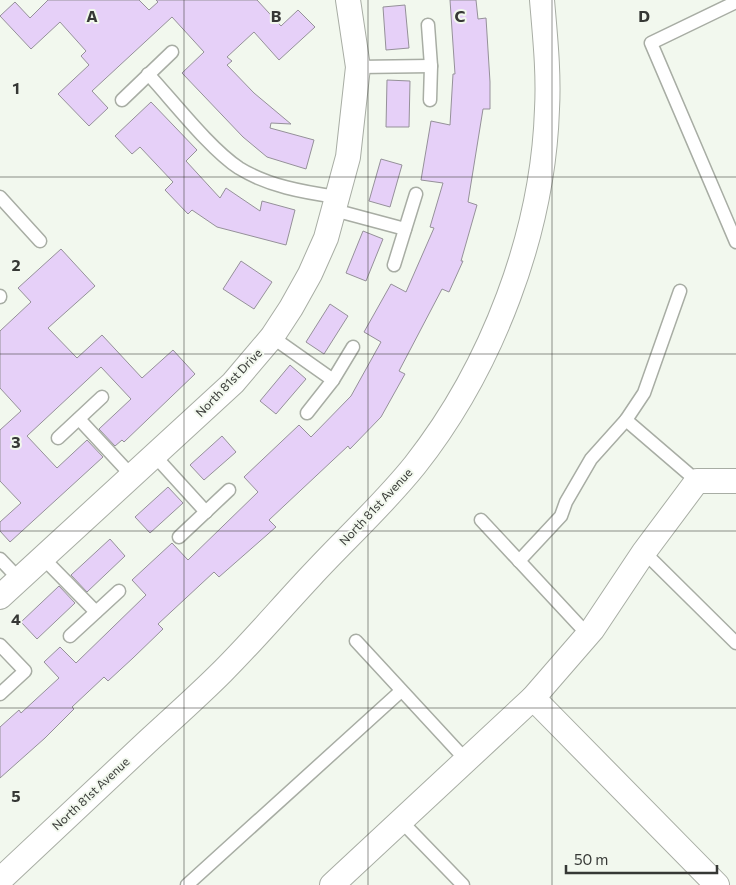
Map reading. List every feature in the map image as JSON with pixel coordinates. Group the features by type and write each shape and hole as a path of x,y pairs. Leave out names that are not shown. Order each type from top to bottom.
{"street":[{"name":"North 81st Drive","path":"0,597 233,383 272,337 310,274 326,238 348,157 358,67 349,8"},
{"name":"North 81st Avenue","path":"0,880 220,674 335,550 381,505 415,465 447,421 474,374 498,321 517,275 531,224 542,161 548,109 543,11"},
{"path":"332,885 533,698 588,635 644,552 697,481 736,481"},
{"path":"533,698 717,885"}],"lane":[{"path":"730,3 651,43 736,242"},
{"path":"428,25 431,66 430,100"},
{"path":"122,100 172,52"},
{"path":"358,67 431,66"},
{"path":"148,74 221,153 238,167 262,180 300,191 405,229"},
{"path":"394,265 416,194"},
{"path":"0,197 40,241"},
{"path":"519,562 561,516 566,502 591,459 626,420 644,393 680,291"},
{"path":"272,337 333,380"},
{"path":"307,413 333,380 353,347"},
{"path":"58,438 102,397"},
{"path":"79,419 132,476"},
{"path":"626,420 697,481"},
{"path":"154,455 206,512"},
{"path":"179,537 229,490"},
{"path":"481,520 588,635"},
{"path":"644,552 736,643"},
{"path":"43,558 96,612"},
{"path":"0,559 19,579"},
{"path":"70,636 119,591"},
{"path":"356,641 466,760"},
{"path":"0,645 26,671 0,694"},
{"path":"187,885 402,690"},
{"path":"401,821 463,885"}],"building":[{"path":"48,0 139,0 149,10 158,2 156,0 257,0 281,26 298,10 315,27 279,60 254,32 227,57 232,61 227,65 254,93 291,124 271,123 270,128 314,140 306,169 267,157 243,137 182,73 204,52 172,17 92,91 108,108 89,126 58,94 89,65 81,56 86,51 60,22 31,49 0,16 15,2 30,18"},
{"path":"450,0 476,0 478,19 486,18 490,109 483,109 468,202 477,205 461,261 463,261 449,292 442,289 399,371 405,374 381,417 350,449 348,446 269,520 276,527 219,577 214,572 158,624 163,629 133,658 108,681 104,677 72,707 74,709 45,738 0,778 0,727 19,710 21,713 59,678 44,662 60,647 76,663 146,595 132,580 172,543 188,560 258,492 244,477 299,425 311,437 351,396 381,342 364,332 391,284 406,292 434,228 430,227 443,183 421,180 431,121 450,125 453,74 455,74"},
{"path":"405,5 409,48 386,50 383,7"},
{"path":"387,80 410,81 409,127 386,127"},
{"path":"151,102 197,150 186,161 220,198 226,188 260,211 262,201 295,210 286,245 217,227 192,210 188,214 165,190 173,182 140,147 132,154 115,136"},
{"path":"381,159 402,165 390,207 369,201"},
{"path":"363,231 383,239 366,281 346,273"},
{"path":"61,249 95,286 48,328 77,358 102,335 142,378 173,350 195,374 124,442 122,440 115,446 99,429 131,399 101,367 27,436 57,468 87,440 103,457 10,542 0,531 0,522 21,503 0,481 0,430 21,411 0,388 0,331 31,302 18,288"},
{"path":"241,261 272,282 254,309 223,289"},
{"path":"330,304 348,316 324,354 306,342"},
{"path":"290,365 306,379 276,414 260,401"},
{"path":"222,436 236,452 204,480 190,465"},
{"path":"168,487 183,503 150,533 135,517"},
{"path":"110,539 125,556 87,592 71,575"},
{"path":"59,586 75,603 37,639 21,622"}]}
